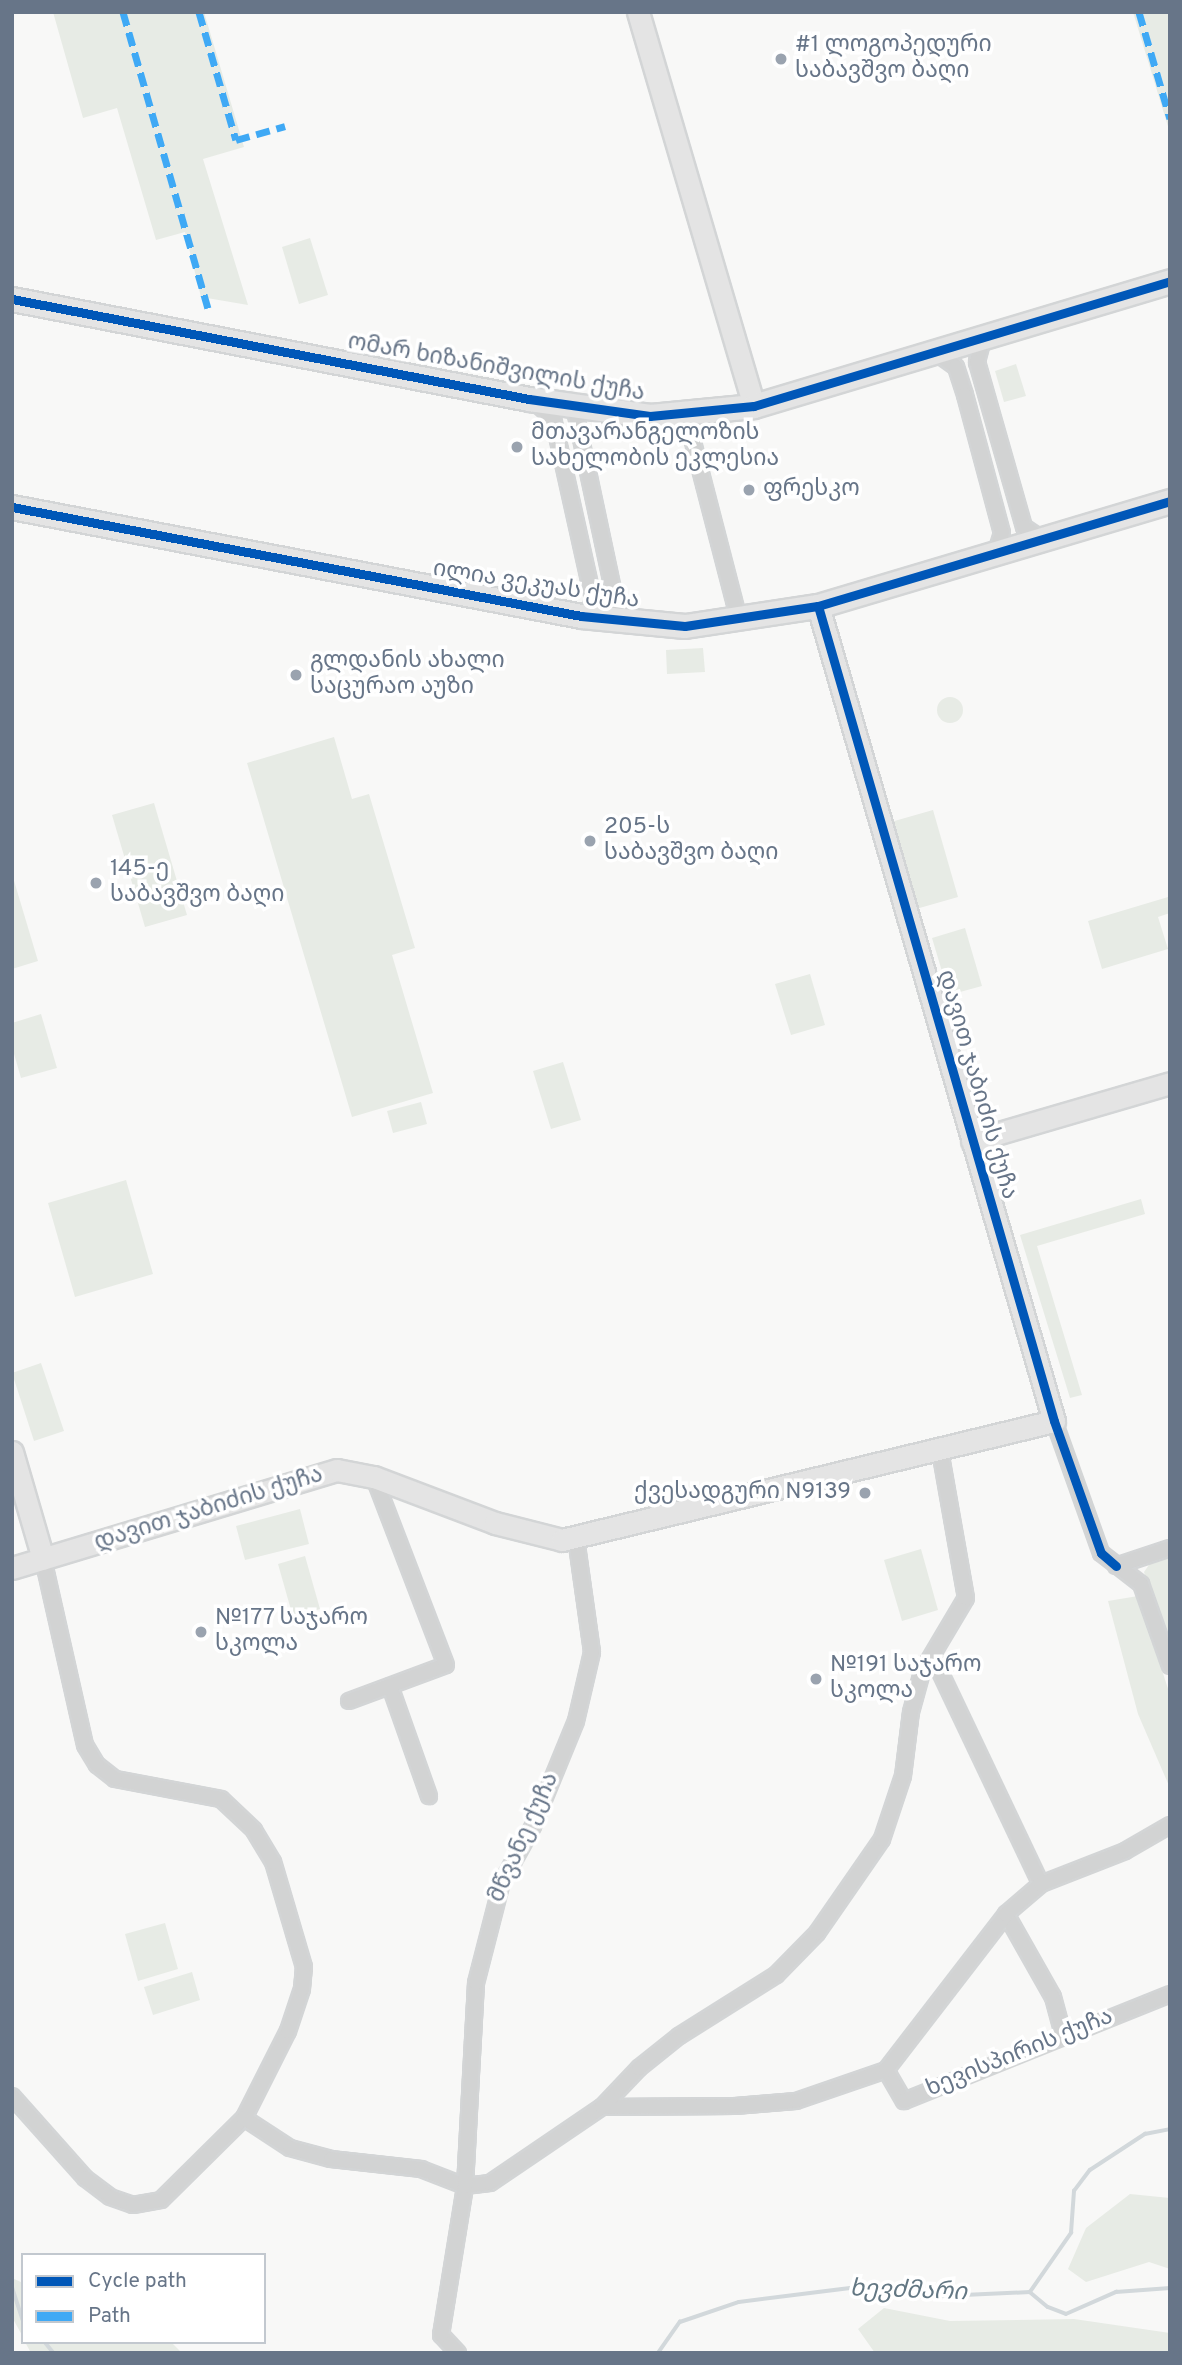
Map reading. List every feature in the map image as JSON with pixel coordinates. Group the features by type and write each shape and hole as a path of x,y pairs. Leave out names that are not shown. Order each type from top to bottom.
{"main road":[{"name":"ომარ ხიზანიშვილის ქუჩა","path":"12,299 530,399 650,416 686,415 754,406 938,354 1170,281"},
{"name":"ილია ვეკუას ქუჩა","path":"12,508 620,623 685,626 818,606 1170,501"}],"street":[{"path":"638,12 754,406"},
{"path":"983,339 977,362 1024,527 1042,539"},
{"path":"938,354 956,367 965,395 1002,533 996,553"},
{"path":"530,399 547,408 552,418 593,598 590,610 581,616"},
{"path":"574,406 620,623"},
{"path":"686,415 739,620"},
{"name":"დავით ჯაბიძის ქუჩა","path":"818,606 1054,1422 1101,1553 1141,1584 1170,1666"},
{"path":"972,1141 1170,1083"},
{"name":"დავით ჯაბიძის ქუჩა","path":"12,1568 337,1470 374,1477 495,1523 562,1540 1054,1422"},
{"path":"244,2118 290,2148 331,2159 421,2169 465,2186 490,2183 602,2107 639,2068 678,2036 776,1975 817,1933 882,1839 903,1776 922,1672 966,1598 940,1451"},
{"path":"12,1452 43,1559 85,1745 97,1765 115,1779 135,1785 197,1792 221,1800 254,1830 272,1862 304,1967 302,1989 288,2031 244,2118 179,2187 161,2200 133,2205 110,2197 85,2178 12,2096"},
{"path":"349,1702 446,1665 374,1477"},
{"name":"მწვანე ქუჩა","path":"458,2353 441,2335 465,2186 476,1983 491,1915 576,1721 592,1650 576,1538"},
{"path":"1116,1566 1170,1548"},
{"path":"933,1657 1041,1884"},
{"path":"390,1686 429,1796"},
{"path":"602,2107 735,2106 796,2101 886,2070 1006,1914 1041,1884 1125,1850 1170,1825"},
{"path":"1006,1914 1053,1997 1063,2035"},
{"name":"ხევისპირის ქუჩა","path":"886,2070 904,2101 1170,1994"}],"shaded area":[{"path":"53,12 204,12 244,147 203,159 248,305 201,297 185,232 156,240 117,108 83,118"},
{"path":"1133,12 1170,12 1170,133"},
{"path":"310,238 328,295 299,304 282,247"},
{"path":"1016,364 1026,396 1004,402 995,371"},
{"path":"703,648 705,672 667,674 666,650"},
{"path":"950,697 959,701 963,710 959,719 950,723 941,719 937,710 941,701"},
{"path":"334,737 352,799 369,794 415,948 392,955 433,1093 352,1117 247,763"},
{"path":"154,803 187,915 145,927 112,815"},
{"path":"933,810 958,897 916,909 891,822"},
{"path":"12,874 38,961 12,969"},
{"path":"1168,897 1170,913 1158,917 1168,949 1102,969 1088,921"},
{"path":"965,928 982,986 949,995 932,938"},
{"path":"810,974 825,1025 791,1035 775,984"},
{"path":"41,1014 57,1068 21,1078 12,1047 12,1023"},
{"path":"563,1062 581,1120 551,1129 533,1071"},
{"path":"421,1102 427,1124 393,1133 387,1111"},
{"path":"126,1180 153,1274 75,1297 48,1203"},
{"path":"1141,1199 1145,1214 1037,1246 1082,1395 1070,1398 1020,1235"},
{"path":"41,1363 64,1431 34,1441 12,1373"},
{"path":"300,1509 309,1544 245,1560 236,1526"},
{"path":"921,1549 938,1610 902,1621 884,1560"},
{"path":"305,1556 320,1609 293,1617 278,1564"},
{"path":"1170,1556 1170,1657 1144,1572 1151,1562"},
{"path":"1138,1596 1170,1695 1170,1788 1138,1714 1108,1601"},
{"path":"165,1923 178,1969 138,1981 125,1934"},
{"path":"192,1972 200,2000 153,2015 144,1987"},
{"path":"1130,2194 1170,2198 1170,2269 1149,2262 1086,2282 1068,2269 1086,2228"},
{"path":"12,2278 21,2282 21,2333 12,2317"},
{"path":"884,2308 950,2321 1074,2319 1170,2333 1170,2353 875,2353 858,2329"},
{"path":"26,2344 173,2344 182,2353 31,2353"}],"waterway":[{"name":"ხევძმარი","path":"1030,2292 1071,2233 1074,2191 1090,2170 1145,2134 1170,2129"},
{"name":"ხევძმარი","path":"12,2286 21,2313"},
{"name":"ხევძმარი","path":"658,2353 680,2322 739,2302 866,2286 920,2297 1030,2292"},
{"path":"1030,2292 1048,2307 1066,2314 1116,2292 1170,2288"},
{"name":"ხევძმარი","path":"47,2344 54,2353"}],"marked path":[{"path":"123,12 208,308"},
{"path":"199,12 236,140 285,126"},
{"path":"1139,12 1170,119"}],"cycle path":[{"path":"12,299 529,399 650,416 754,406 1170,281"},
{"path":"12,507 581,616 685,626 818,606 1170,501"},
{"path":"818,606 1054,1421 1101,1553 1116,1566"}],"place":[{"name":"#1 ლოგოპედური საბავშვო ბაღი","path":"781,59"},
{"name":"მთავარანგელოზის სახელობის ეკლესია","path":"517,447"},
{"name":"ფრესკო","path":"749,490"},
{"name":"გლდანის ახალი საცურაო აუზი","path":"296,675"},
{"name":"205-ს საბავშვო ბაღი","path":"590,841"},
{"name":"145-ე საბავშვო ბაღი","path":"96,883"},
{"name":"ქვესადგური N9139","path":"865,1493"},
{"name":"№177 საჯარო სკოლა","path":"201,1632"},
{"name":"№191 საჯარო სკოლა","path":"816,1679"}]}
